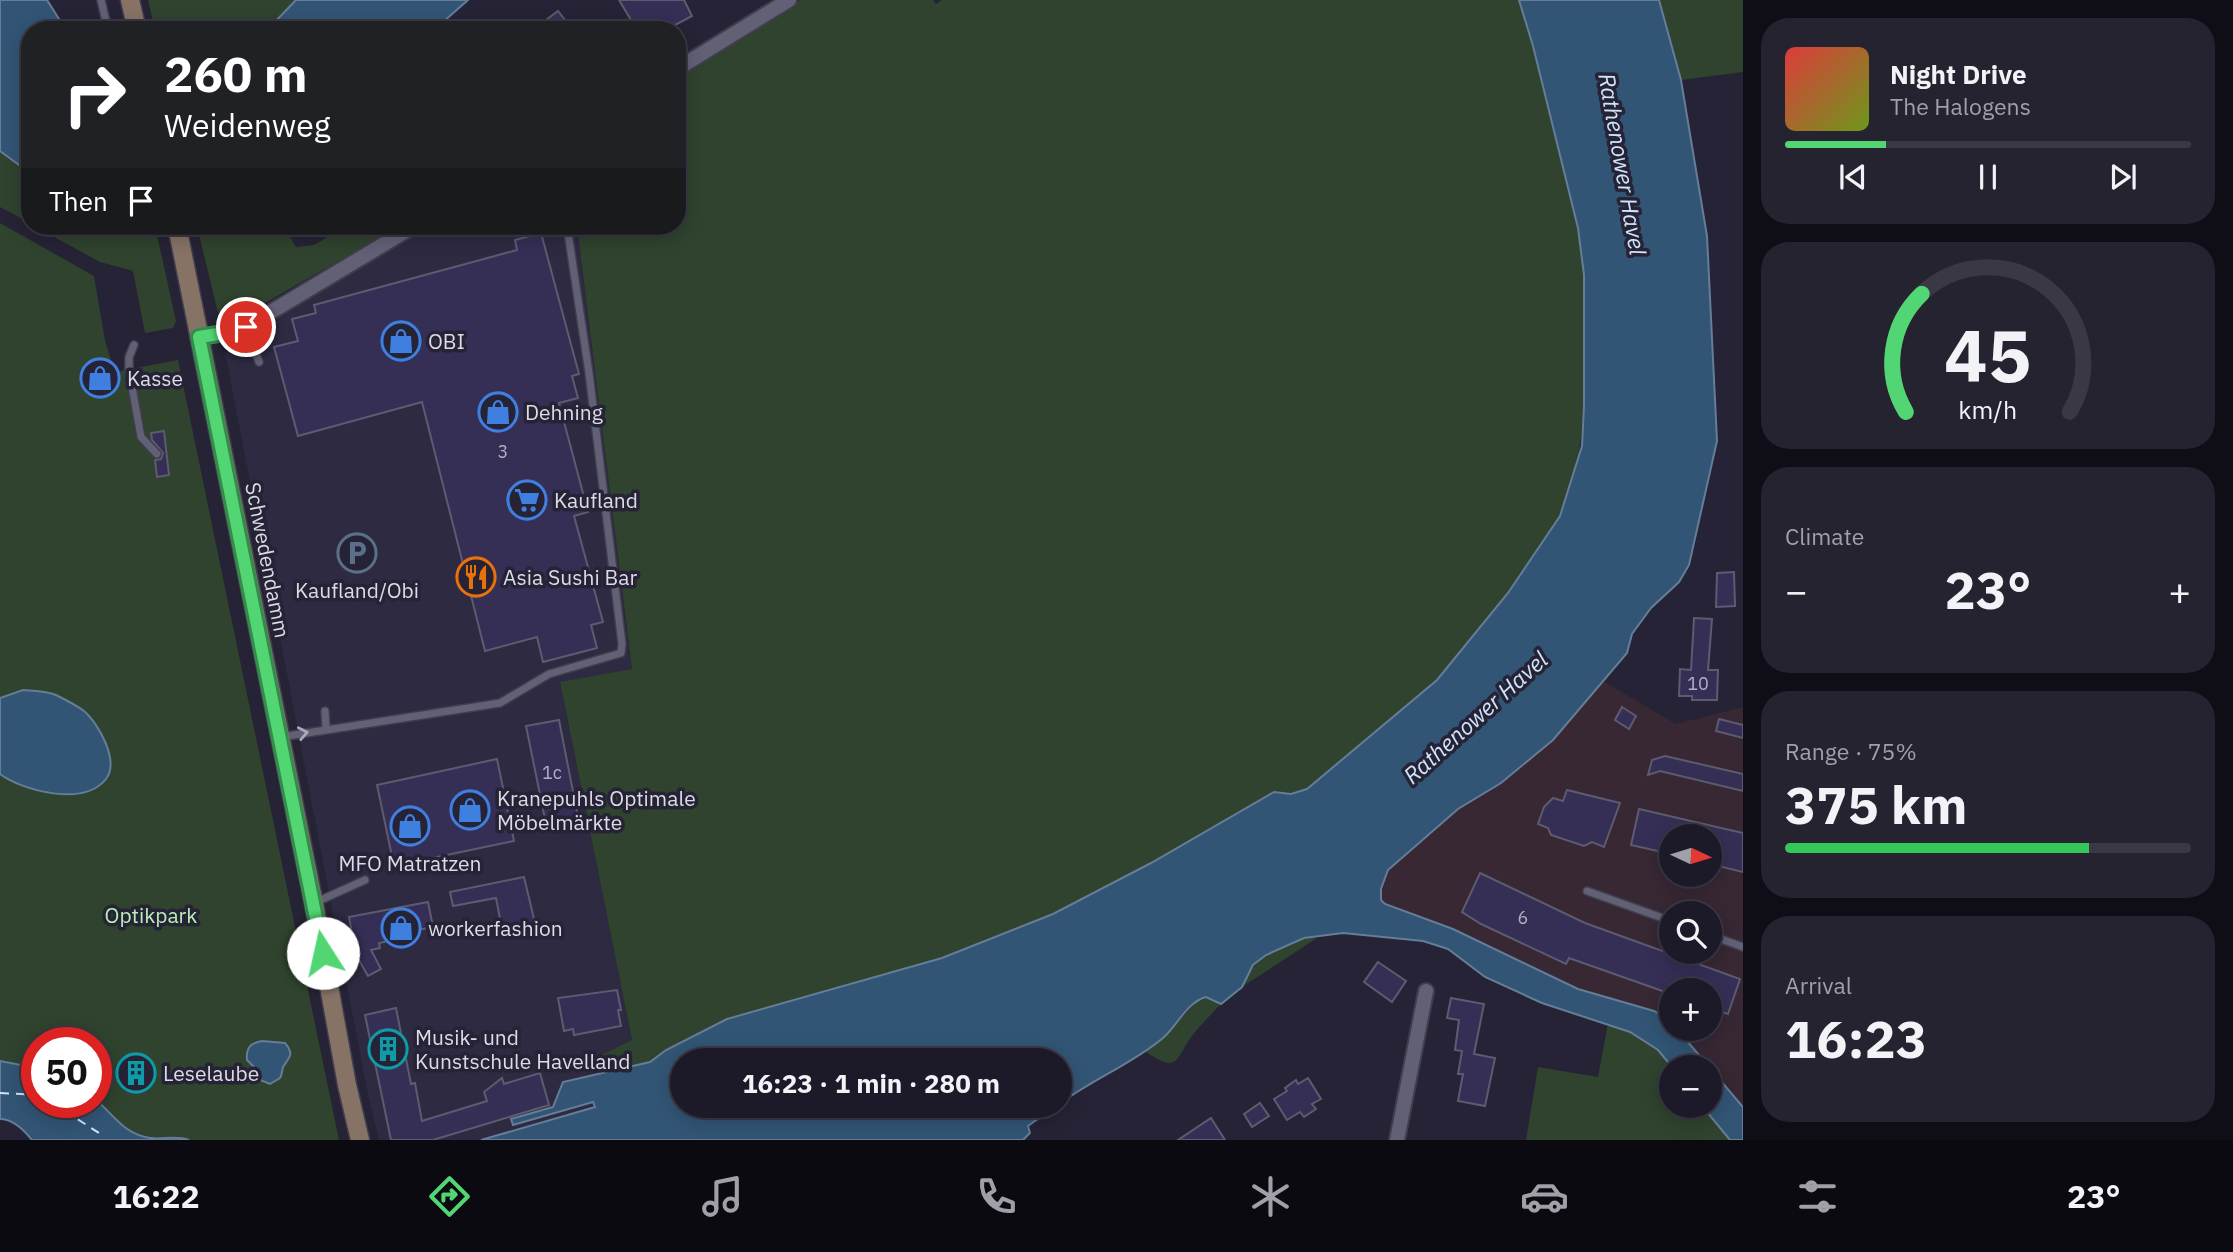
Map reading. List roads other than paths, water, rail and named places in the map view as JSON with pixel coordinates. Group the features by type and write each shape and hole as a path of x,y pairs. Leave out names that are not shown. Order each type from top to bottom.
{"main road":[{"path":"130,0 135,21"},
{"name":"Schwedendamm","path":"178,235 314,904 346,1085 360,1140"}],"street":[{"path":"686,63 789,0"},
{"path":"199,337 246,327 399,235"},
{"path":"1397,1140 1426,991"}],"lane":[{"path":"101,0 106,21"},
{"path":"280,737 499,703 550,674 621,653 589,373 569,235"},
{"path":"246,327 259,362"},
{"path":"134,345 129,356 129,370 141,437 156,454"},
{"path":"325,711 326,728"},
{"path":"314,904 365,880"},
{"path":"1587,891 1659,917"},
{"path":"1722,939 1743,947"}],"water":[{"path":"0,0 47,0 60,21 21,21 21,166 0,151"},
{"path":"296,0 468,0 444,21 276,21"},
{"name":"Rathenower Havel","path":"1519,0 1659,0 1681,80 1707,236 1717,441 1689,565 1679,582 1651,608 1632,634 1627,653 1553,740 1501,783 1458,809 1388,870 1381,889 1381,900 1385,904 1453,929 1578,989 1654,1011 1659,1014 1659,1041 1687,1041 1699,1055 1662,1055 1630,1032 1542,1003 1485,977 1448,949 1423,941 1343,933 1304,938 1266,955 1253,965 1242,987 1221,1004 1206,997 1199,1000 1163,1038 1126,1064 1072,1096 1072,1048 670,1048 670,1118 1039,1118 1028,1126 1030,1133 1023,1140 481,1140 595,1107 593,1102 513,1125 511,1119 553,1107 563,1082 650,1062 666,1050 727,1019 942,958 1053,914 1151,863 1274,792 1291,794 1307,789 1437,680 1508,593 1560,516 1582,446 1584,275 1578,228"},
{"path":"23,690 56,695 74,704 90,717 106,743 110,762 106,779 96,788 69,794 53,793 23,786 0,774 0,698"},
{"path":"262,1041 285,1043 290,1053 280,1078 270,1084 260,1080 256,1069 247,1060 250,1047"},
{"path":"0,1061 21,1065 21,1118 112,1116 141,1136 189,1140 32,1140 14,1123 0,1119"},
{"path":"1722,1082 1743,1107 1743,1140 1730,1140 1712,1118 1722,1118"}],"place":[{"name":"OBI","path":"401,341"},
{"name":"Kasse","path":"100,378"},
{"name":"Dehning","path":"498,412"},
{"name":"Kaufland","path":"527,500"},
{"name":"Kaufland/Obi","path":"357,553"},
{"name":"Asia Sushi Bar","path":"476,577"},
{"name":"Kranepuhls Optimale Möbelmärkte","path":"470,810"},
{"name":"MFO Matratzen","path":"410,826"},
{"name":"workerfashion","path":"401,928"},
{"name":"Musik- und Kunstschule Havelland","path":"388,1049"},
{"name":"Leselaube","path":"136,1073"}],"park label":[{"name":"Optikpark","path":"151,915"}]}
